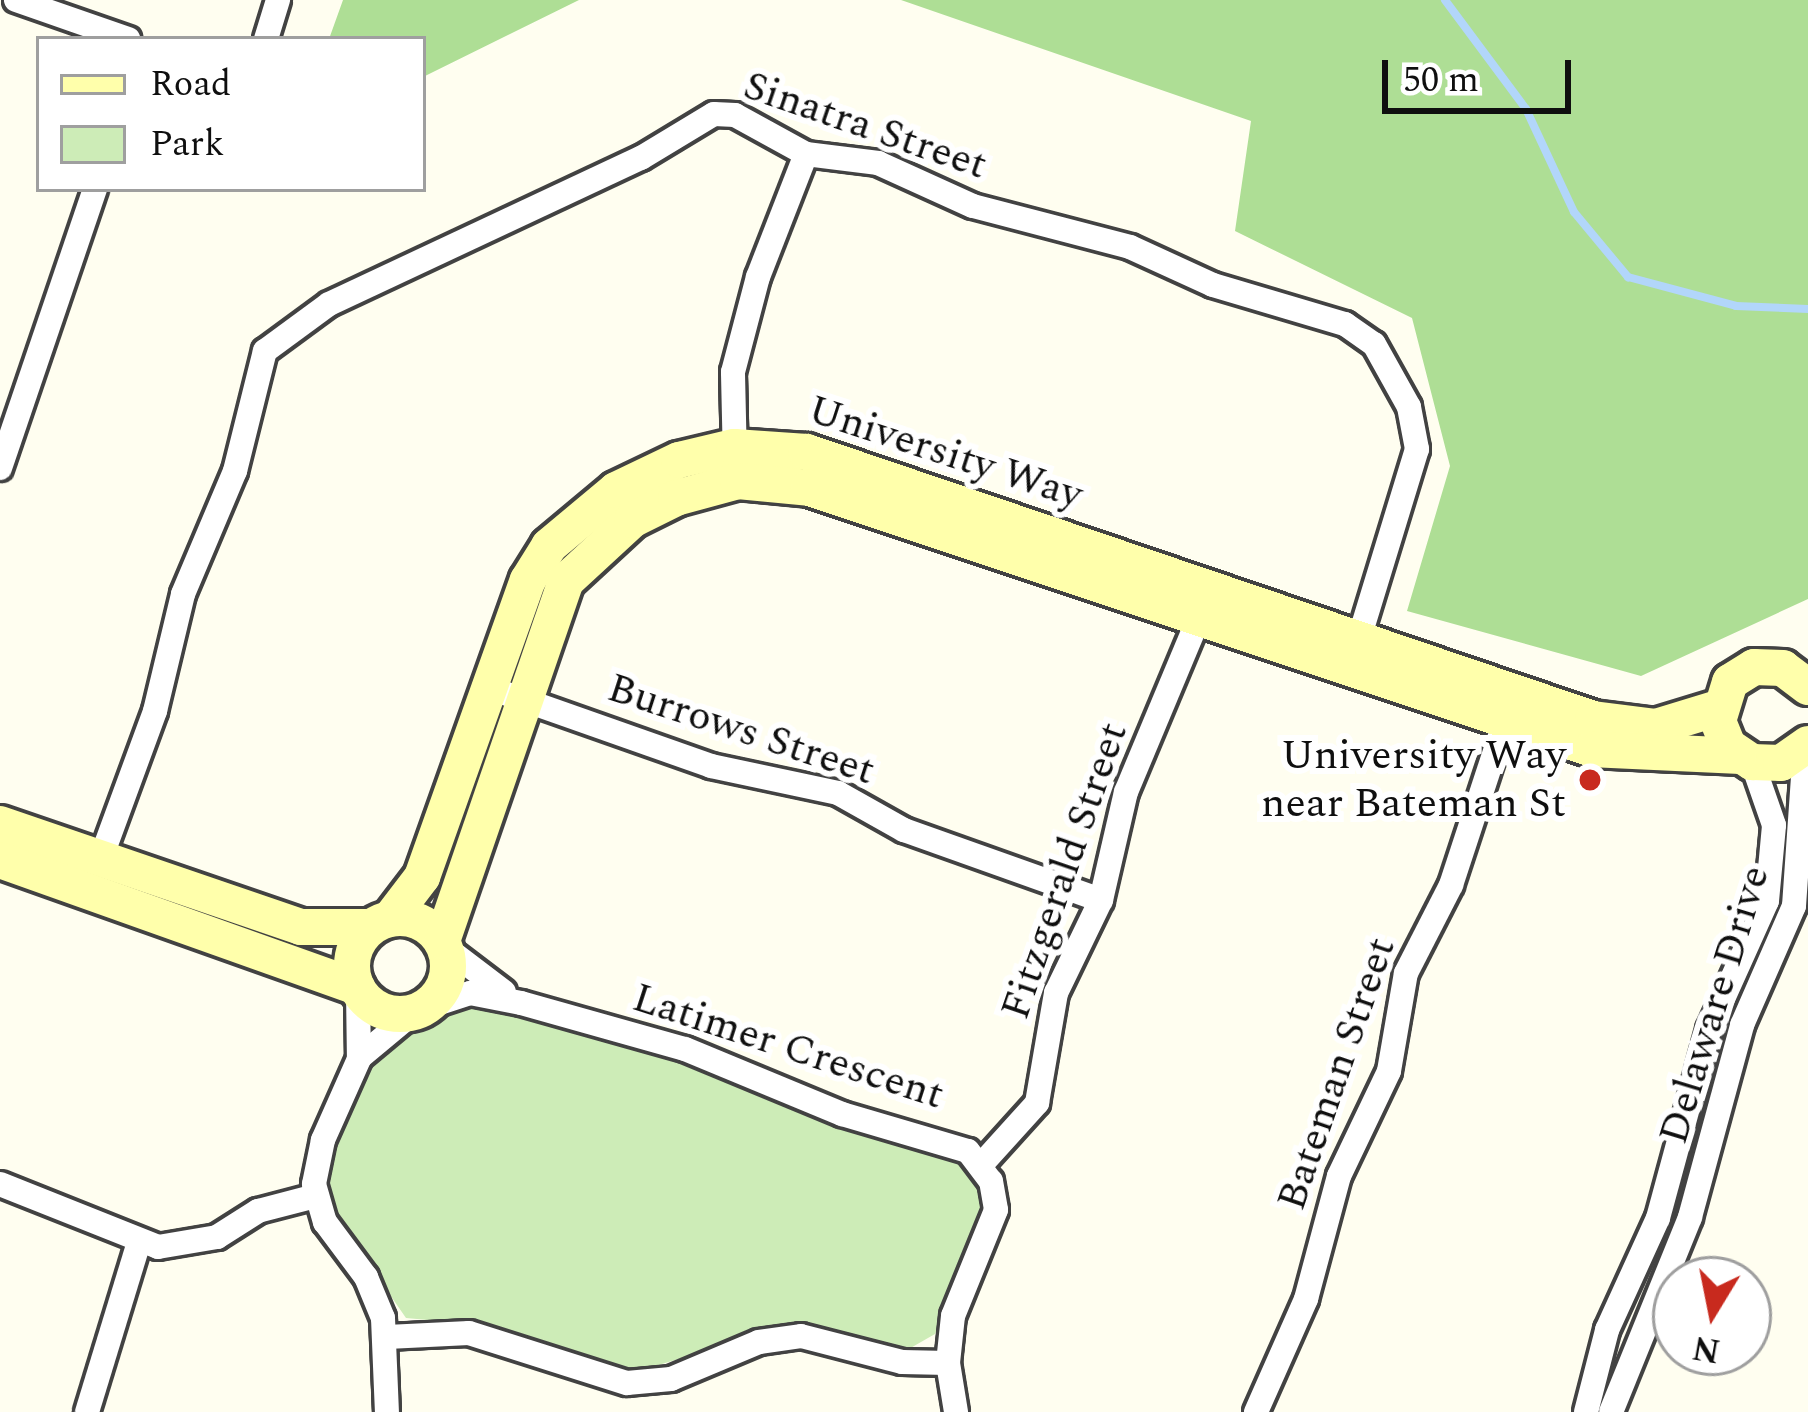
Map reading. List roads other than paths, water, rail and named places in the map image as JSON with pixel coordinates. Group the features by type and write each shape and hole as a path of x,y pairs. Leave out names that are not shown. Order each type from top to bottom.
{"street":[{"path":"16,0 119,36"},
{"path":"267,36 278,0"},
{"name":"Sinatra Street","path":"95,874 155,710 183,594 236,471 265,351 329,304 641,158 714,114 735,115 806,154 878,163 973,206 1078,230 1213,285 1346,324 1374,344 1409,407 1417,448 1353,656"},
{"path":"736,464 733,372 758,278 806,154"},
{"path":"1,459 94,192"},
{"name":"University Way","path":"443,944 506,694 528,580 568,525 633,482 807,452 1204,606 1510,708 1606,753 1781,763 1807,746"},
{"name":"Fitzgerald Street","path":"981,1165 1037,1103 1056,993 1101,900 1126,792 1204,606"},
{"path":"1746,759 1722,734 1718,708 1730,682 1754,667 1804,676"},
{"name":"University Way","path":"380,923 422,877 506,694"},
{"name":"Burrows Street","path":"506,694 711,766 838,794 904,830 1101,900"},
{"name":"University Way","path":"1510,708 1619,725 1685,722 1718,708"},
{"name":"Bateman Street","path":"1256,1412 1306,1299 1339,1176 1389,1071 1406,973 1451,885 1510,708"},
{"name":"Delaware Drive","path":"1611,1412 1690,1217 1742,1024 1794,906 1807,746"},
{"name":"Delaware Drive","path":"1586,1412 1607,1330 1664,1198 1709,1030 1767,901 1774,825 1746,759"},
{"path":"0,824 95,874 357,989 379,1010 420,1010"},
{"path":"0,860 95,874 301,927 419,922 443,944 448,976 420,1010 359,1059"},
{"path":"380,923 353,955 359,1059 318,1154 316,1196 328,1228 371,1287 388,1337 387,1412"},
{"name":"Latimer Crescent","path":"443,944 521,1003"},
{"name":"Latimer Crescent","path":"420,1010 470,993 521,1003 704,1055 854,1118 951,1140 981,1165"},
{"path":"956,1412 948,1364 956,1304 994,1225 996,1199 981,1165"},
{"path":"0,1184 138,1245 183,1248 258,1211 316,1196"},
{"path":"87,1412 138,1245"},
{"path":"388,1337 469,1334 627,1383 671,1379 759,1342 801,1336 902,1362 948,1364"}],"waterway":[{"path":"1445,0 1526,109 1574,212 1628,277 1736,306 1808,309"}],"place":[{"name":"University Way near Bateman St","path":"1590,780"}]}
